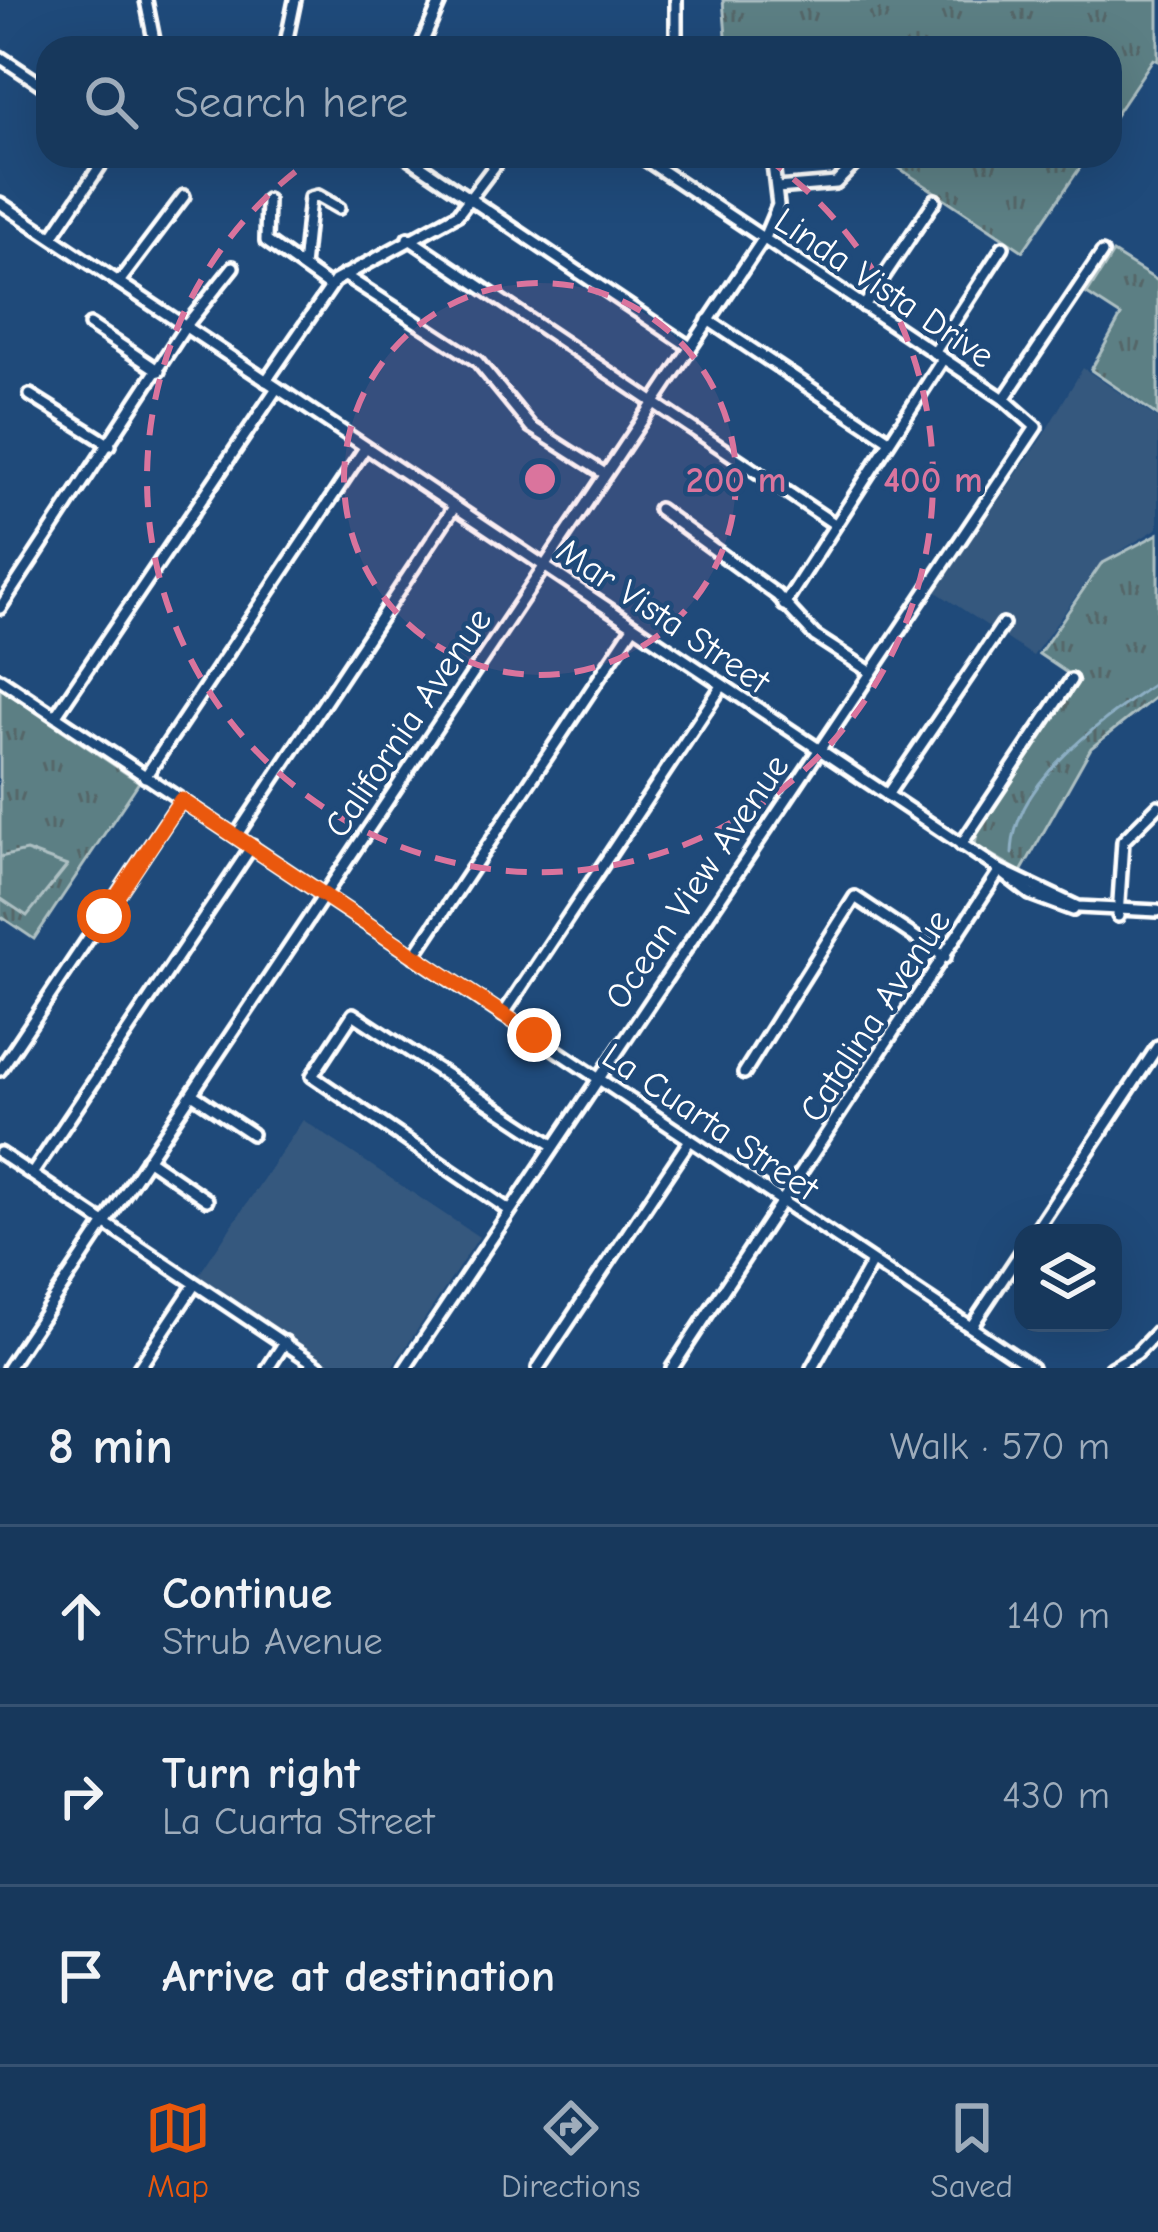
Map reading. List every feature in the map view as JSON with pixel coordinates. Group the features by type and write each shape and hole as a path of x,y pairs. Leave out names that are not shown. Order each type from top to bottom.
{"street":[{"path":"146,0 153,36"},
{"path":"288,36 295,0"},
{"path":"425,36 441,0"},
{"path":"676,0 676,36"},
{"path":"0,57 36,81"},
{"path":"52,237 98,168"},
{"path":"423,168 690,347"},
{"path":"266,381 329,286 458,214 494,168"},
{"name":"Linda Vista Drive","path":"658,168 1004,399 1036,427"},
{"name":"California Avenue","path":"8,1368 764,238 776,213 774,168"},
{"path":"777,188 836,183 851,168"},
{"path":"119,282 184,196"},
{"path":"303,267 310,198 318,196 339,208"},
{"path":"267,200 266,241 329,286"},
{"path":"864,306 935,200"},
{"name":"Mar Vista Street","path":"0,203 1000,870 1014,885 1046,901 1118,914 1158,915"},
{"path":"408,238 833,523"},
{"path":"784,604 1004,247"},
{"path":"1004,399 1102,253"},
{"path":"0,608 185,327 233,267"},
{"path":"344,275 477,362 531,427 605,474"},
{"path":"708,320 889,440"},
{"path":"90,325 159,371"},
{"path":"56,715 277,388"},
{"path":"30,395 110,445"},
{"name":"Ocean View Avenue","path":"405,1368 1036,427"},
{"path":"146,777 364,448"},
{"path":"236,836 454,507"},
{"path":"658,509 784,604 815,635 869,671"},
{"path":"887,795 1003,624"},
{"path":"414,956 632,627"},
{"name":"La Cuarta Street","path":"0,679 1032,1368"},
{"path":"961,845 1071,680"},
{"path":"503,1015 722,686"},
{"path":"0,1070 181,800"},
{"path":"1118,914 1123,841 1158,806"},
{"path":"32,1174 252,847"},
{"name":"Catalina Avenue","path":"672,1368 1000,870"},
{"path":"744,1073 855,897 945,957"},
{"path":"509,1210 312,1076 353,1014 553,1144"},
{"path":"1040,1224 1158,1046"},
{"path":"191,1094 252,1134"},
{"path":"538,1368 690,1140"},
{"path":"0,1153 321,1368"},
{"path":"148,1159 207,1200"},
{"path":"812,1368 872,1262"},
{"path":"971,1327 1014,1262"},
{"path":"139,1368 195,1284"},
{"path":"1111,1368 1137,1353 1158,1331"},
{"path":"268,1368 285,1342"}],"shaded area":[{"path":"1083,368 1158,419 1158,528 1099,564 1033,656 935,591 1041,439"},
{"path":"303,1120 479,1237 392,1368 333,1368 198,1276"}],"green space":[{"path":"723,0 1158,0 1158,61 1153,59 1122,105 1122,36 726,36"},
{"path":"899,168 1080,168 1023,251"},
{"path":"1113,253 1158,281 1158,416 1091,370 1121,316 1087,294"},
{"path":"1158,534 1158,695 1091,748 1021,872 975,845 978,829 1079,681 1039,654 1101,564"},
{"path":"0,688 139,782 34,939 0,916"},
{"path":"26,851 67,866 27,916 0,898 0,857"}],"waterway":[{"path":"1012,854 1016,827 1045,777 1089,733 1158,681"}],"route":[{"path":"104,916 181,800 534,1035"}]}
